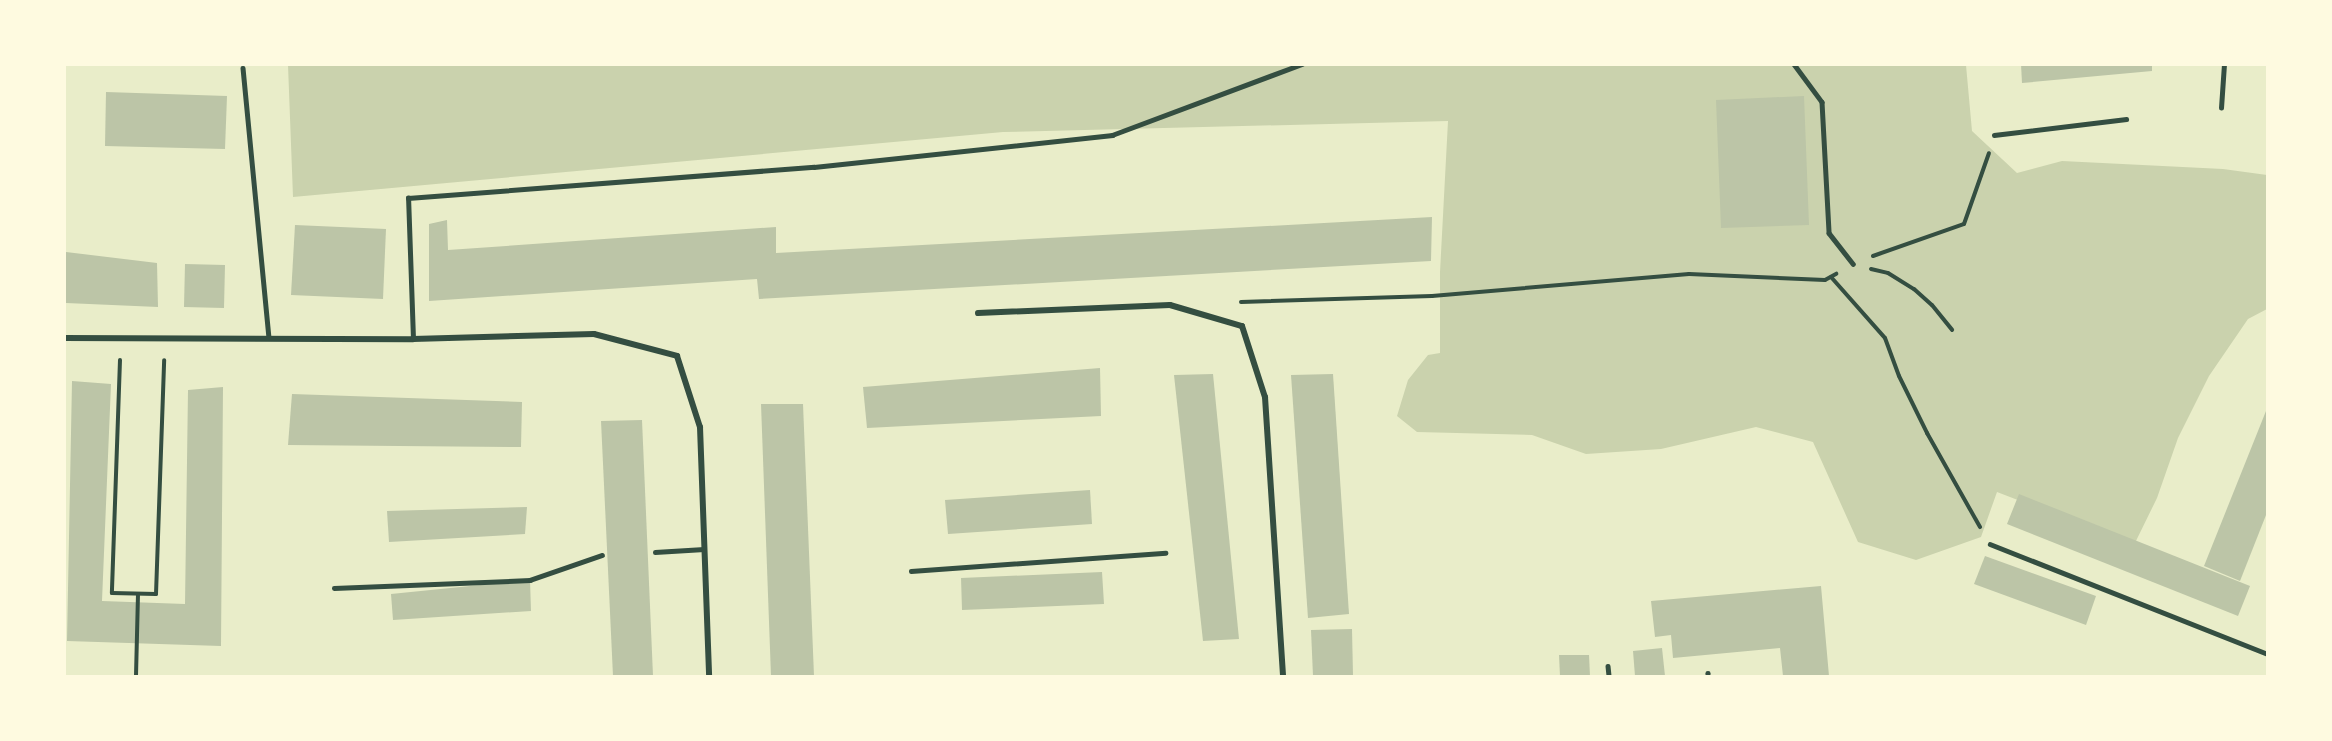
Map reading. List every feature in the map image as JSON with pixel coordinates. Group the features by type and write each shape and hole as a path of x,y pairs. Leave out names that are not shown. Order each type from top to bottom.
{"street":[{"path":"978,314 1170,305 1242,326 1265,397 1283,676"},
{"path":"64,338 414,339 594,334 677,356 700,427 709,676"}],"lane":[{"path":"414,339 408,198 814,167 1112,135 1302,64"},
{"path":"1794,64 1822,102 1829,232 1852,264"},
{"path":"2221,108 2224,64"},
{"path":"243,68 269,338"},
{"path":"1994,135 2126,119"},
{"path":"1990,544 2268,654"},
{"path":"656,552 704,549"},
{"path":"911,571 1165,553"},
{"path":"334,588 530,580 602,555"},
{"path":"1608,666 1609,676"}],"path":[{"path":"1210,317 1234,302 1432,296 1689,274 1825,280 1852,264 1964,224 1983,176 1994,135"},
{"path":"1852,264 1888,273 1914,289 1932,305 1952,330"},
{"path":"1831,277 1885,338 1899,376 1927,433 1990,544"},
{"path":"121,338 112,593 138,594 156,594 165,338"},
{"path":"136,676 138,594"}],"green space":[{"path":"288,65 1966,65 1972,131 2017,173 2062,161 2223,169 2267,175 2267,309 2248,319 2209,376 2178,438 2157,498 2134,545 1997,492 1981,537 1916,560 1858,542 1813,442 1756,427 1661,449 1586,454 1532,435 1417,432 1397,416 1408,380 1428,355 1440,353 1440,272 1448,121 1003,132 293,197"}],"building":[{"path":"2021,64 2152,64 2152,71 2022,83"},
{"path":"106,92 227,96 225,149 105,146"},
{"path":"1804,96 1809,225 1721,228 1716,100"},
{"path":"1432,217 1431,261 759,299 757,279 429,301 429,224 447,220 448,250 776,227 776,253"},
{"path":"295,225 386,229 383,299 291,295"},
{"path":"66,252 157,263 158,307 66,303"},
{"path":"185,264 225,265 224,308 184,307"},
{"path":"1100,368 1101,416 867,428 863,387"},
{"path":"1213,374 1239,639 1203,641 1174,375"},
{"path":"1333,374 1349,614 1308,618 1291,375"},
{"path":"72,381 111,384 102,601 185,604 188,390 223,387 221,646 67,641"},
{"path":"292,394 522,402 521,447 288,445"},
{"path":"761,404 803,404 814,676 771,676"},
{"path":"2268,406 2268,510 2240,581 2204,566"},
{"path":"642,420 653,676 613,676 601,421"},
{"path":"1090,490 1092,524 948,534 945,500"},
{"path":"2019,494 2250,586 2238,616 2007,524"},
{"path":"527,507 525,534 389,542 387,511"},
{"path":"1985,556 2096,596 2086,625 1974,584"},
{"path":"1102,572 1104,604 962,610 961,578"},
{"path":"530,580 531,611 393,620 391,594"},
{"path":"1821,586 1829,676 1783,676 1780,648 1673,658 1671,635 1655,637 1651,601"},
{"path":"1352,629 1353,676 1313,676 1311,630"},
{"path":"1662,648 1665,676 1635,676 1633,651"},
{"path":"1559,655 1589,655 1590,676 1560,676"}]}
